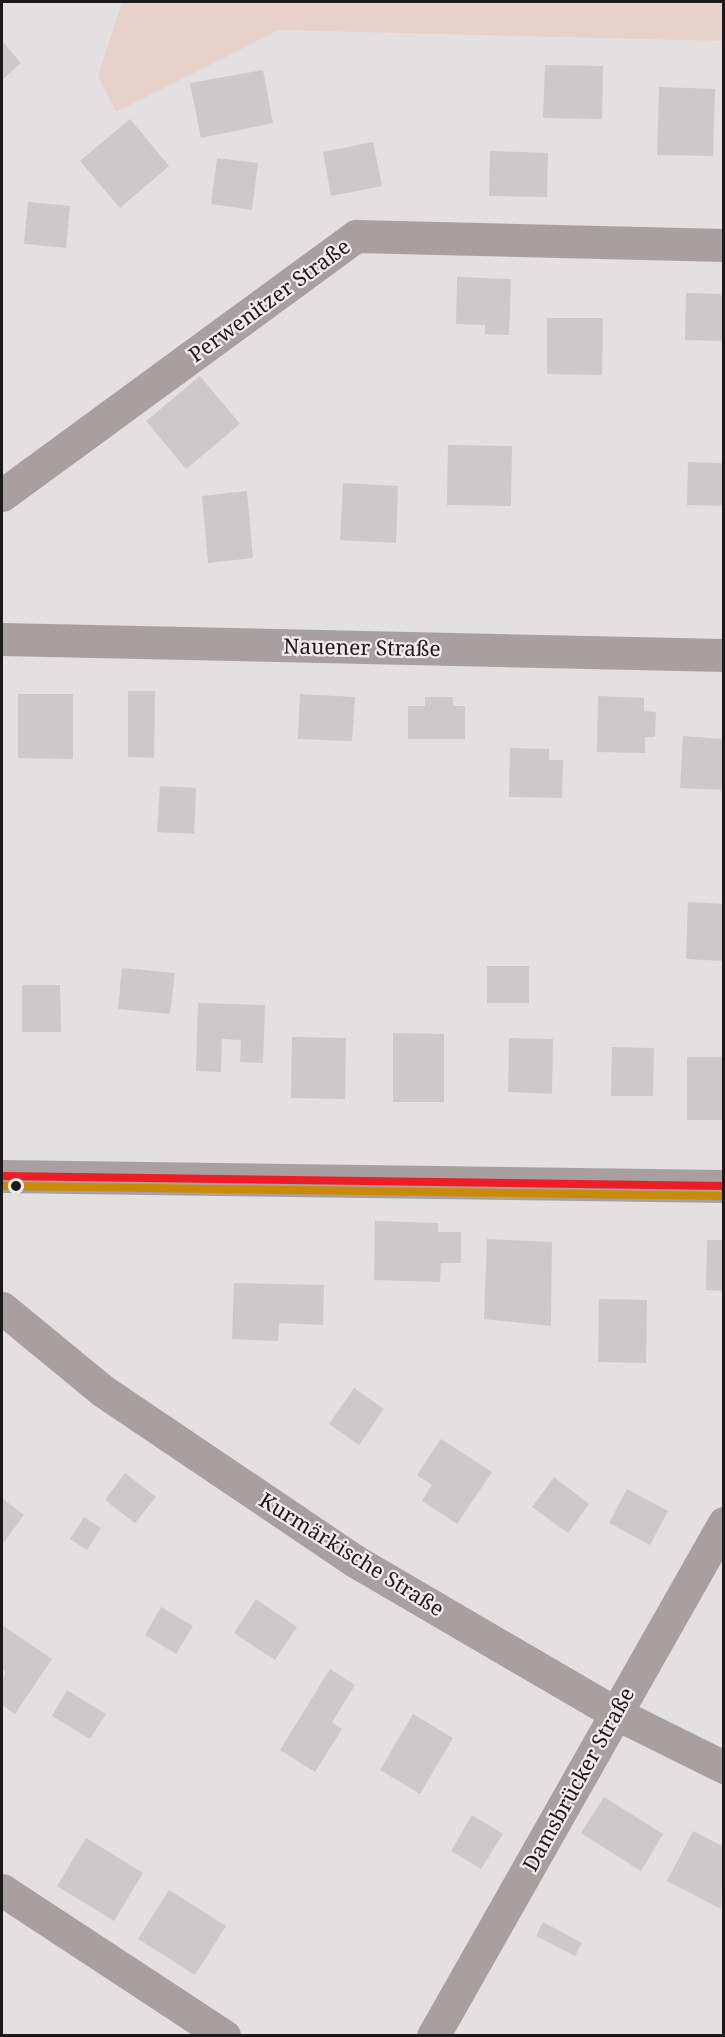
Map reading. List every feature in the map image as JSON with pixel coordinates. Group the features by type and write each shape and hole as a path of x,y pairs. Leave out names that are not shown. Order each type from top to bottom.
{"street":[{"name":"Perwenitzer Straße","path":"2,495 356,236 723,245"},
{"name":"Nauener Straße","path":"2,639 723,655"},
{"path":"2,1176 723,1186"},
{"name":"Kurmärkische Straße","path":"2,1308 103,1391 355,1561 615,1713 723,1767"},
{"name":"Damsbrücker Straße","path":"433,2036 723,1523"},
{"path":"2,1890 126,1975 224,2036"}],"shaded area":[{"path":"122,2 723,2 723,41 279,30 116,112 98,76"}],"building":[{"path":"2,41 21,63 2,80"},
{"path":"545,65 603,66 602,119 543,118"},
{"path":"263,70 273,123 201,138 190,83"},
{"path":"659,87 715,89 713,156 657,155"},
{"path":"130,119 169,166 120,208 80,161"},
{"path":"373,142 382,186 331,196 323,152"},
{"path":"490,151 548,153 547,197 489,196"},
{"path":"217,158 258,163 252,210 211,204"},
{"path":"28,202 70,206 66,248 24,244"},
{"path":"457,277 511,279 509,335 485,334 485,325 456,324"},
{"path":"686,293 724,294 724,341 685,340"},
{"path":"547,318 603,318 602,375 547,374"},
{"path":"200,376 240,424 186,469 146,421"},
{"path":"448,445 512,446 511,506 447,505"},
{"path":"688,462 724,463 724,506 687,505"},
{"path":"343,483 398,486 396,543 340,540"},
{"path":"247,491 253,558 208,563 202,496"},
{"path":"128,691 155,691 154,758 128,757"},
{"path":"18,694 73,694 73,759 18,758"},
{"path":"300,694 355,697 352,741 298,739"},
{"path":"598,696 644,698 644,711 656,712 655,737 645,737 645,753 597,752"},
{"path":"425,697 453,697 453,706 465,706 465,739 408,739 408,706 425,706"},
{"path":"683,736 724,739 724,790 680,788"},
{"path":"510,748 549,749 549,760 563,760 562,798 509,797"},
{"path":"160,786 196,788 194,834 157,832"},
{"path":"688,902 724,904 724,961 686,959"},
{"path":"487,966 529,966 529,1003 487,1003"},
{"path":"122,968 175,973 170,1014 118,1009"},
{"path":"22,985 60,985 61,1032 22,1032"},
{"path":"198,1003 265,1005 263,1063 240,1062 241,1040 222,1039 221,1072 196,1071"},
{"path":"393,1033 444,1034 444,1102 393,1102"},
{"path":"292,1037 346,1038 345,1099 291,1098"},
{"path":"509,1038 553,1039 552,1094 508,1092"},
{"path":"612,1047 654,1048 653,1096 611,1096"},
{"path":"687,1057 724,1057 724,1120 687,1120"},
{"path":"375,1221 438,1223 438,1232 461,1232 461,1263 441,1263 440,1282 374,1280"},
{"path":"487,1239 552,1242 551,1326 484,1319"},
{"path":"707,1240 724,1240 724,1291 706,1290"},
{"path":"234,1283 324,1285 323,1325 279,1323 278,1341 232,1339"},
{"path":"599,1299 647,1300 646,1363 598,1362"},
{"path":"354,1388 384,1409 359,1445 329,1424"},
{"path":"441,1439 492,1472 457,1524 422,1501 432,1485 417,1475"},
{"path":"125,1473 156,1497 135,1523 105,1500"},
{"path":"554,1477 589,1504 568,1533 532,1507"},
{"path":"627,1489 668,1511 650,1545 609,1523"},
{"path":"2,1498 24,1515 2,1545"},
{"path":"84,1517 101,1528 87,1550 70,1539"},
{"path":"256,1599 297,1627 275,1660 234,1633"},
{"path":"161,1607 193,1626 176,1654 145,1635"},
{"path":"2,1625 52,1659 15,1714 2,1705 2,1680 6,1673 2,1669"},
{"path":"330,1669 355,1685 332,1722 342,1729 315,1772 280,1750"},
{"path":"67,1690 106,1714 90,1739 52,1716"},
{"path":"413,1714 453,1738 420,1794 380,1770"},
{"path":"604,1797 663,1834 641,1871 581,1833"},
{"path":"472,1815 503,1834 481,1869 451,1851"},
{"path":"693,1831 724,1847 721,1909 667,1881"},
{"path":"86,1838 143,1873 114,1921 57,1886"},
{"path":"169,1890 226,1926 195,1975 138,1939"},
{"path":"543,1922 582,1943 575,1956 536,1936"}],"transit line":[{"path":"2,1176 724,1186"},
{"path":"2,1186 724,1196"}]}
